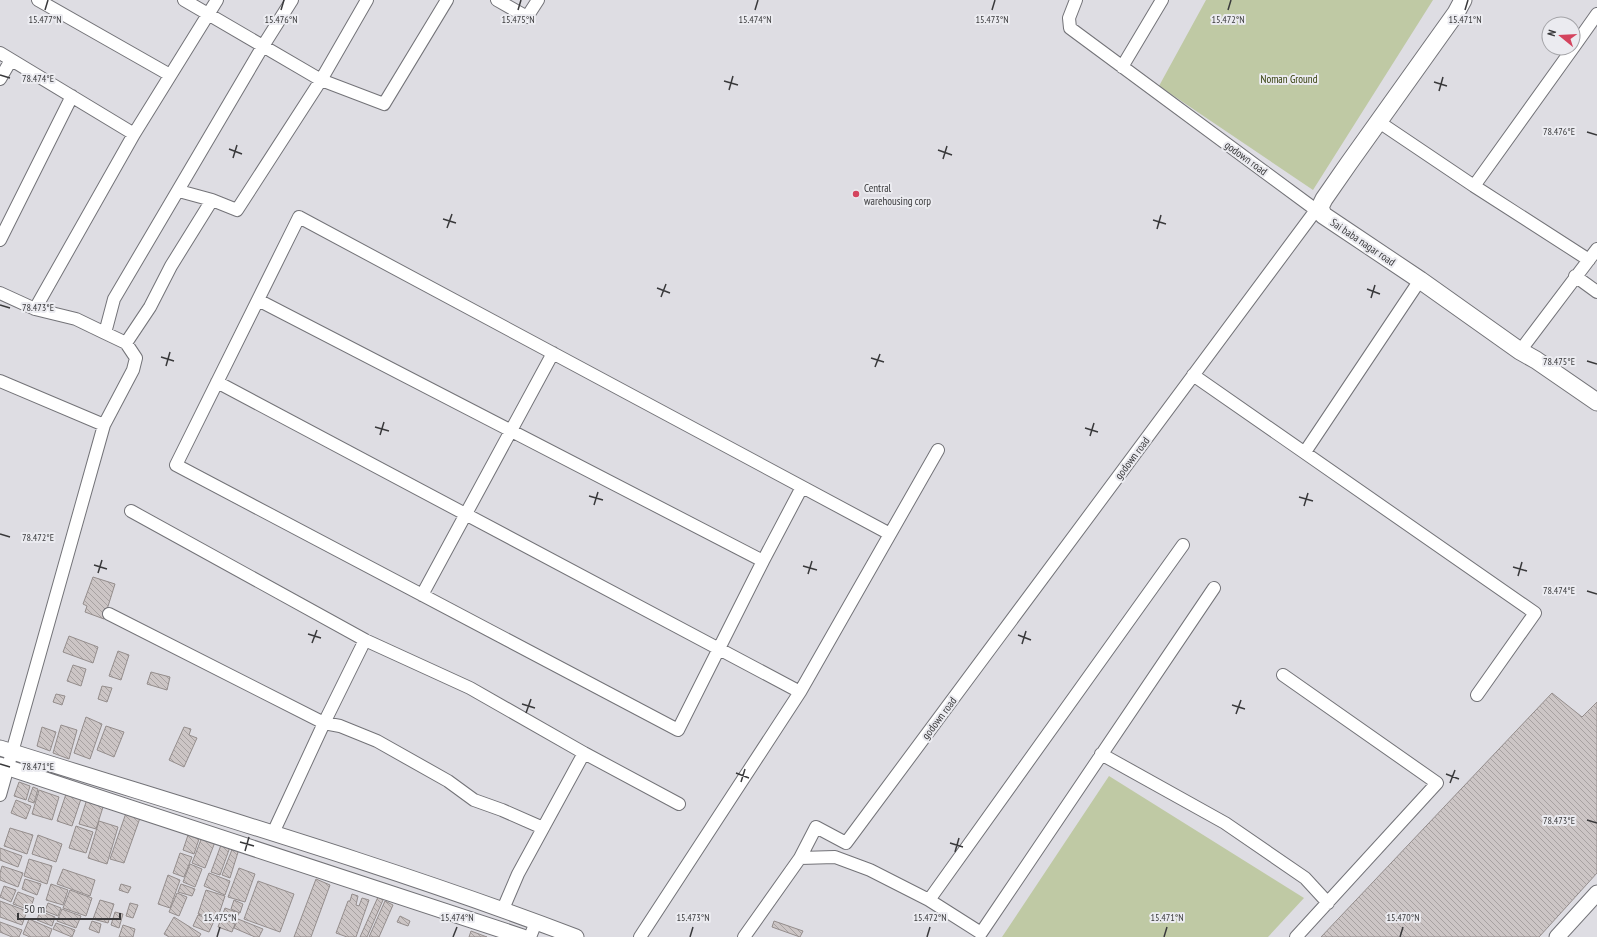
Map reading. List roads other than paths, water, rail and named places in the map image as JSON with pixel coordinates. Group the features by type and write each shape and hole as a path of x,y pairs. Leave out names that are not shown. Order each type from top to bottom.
{"main road":[{"path":"1318,208 1456,13 1463,0"},
{"name":"Sai baba nagar road","path":"1318,208 1323,215 1420,280 1520,351 1536,360 1597,402"}],"street":[{"path":"38,0 170,75"},
{"path":"184,0 321,80 384,104 447,0"},
{"path":"35,309 134,134 217,0"},
{"path":"105,333 114,299 179,191 263,46 292,0"},
{"path":"179,191 212,200 237,210 321,80 367,0"},
{"path":"497,0 527,18 538,0"},
{"name":"godown road","path":"744,937 800,858 816,827 846,843 1318,208 1070,28 1069,18 1076,0"},
{"path":"1122,67 1162,0"},
{"path":"1581,37 1597,14"},
{"path":"0,53 134,134"},
{"path":"1474,186 1567,56"},
{"path":"0,78 10,60"},
{"path":"0,240 72,96"},
{"path":"1379,122 1474,186 1589,260"},
{"path":"126,343 150,307 171,266 212,200"},
{"path":"802,487 678,730 176,464 299,217 890,534"},
{"path":"1520,351 1575,276 1597,249"},
{"path":"1575,276 1597,292"},
{"path":"1306,452 1420,280"},
{"path":"0,293 35,309 76,319 126,343 136,358 133,370 104,425 6,750 0,795"},
{"path":"258,300 763,561"},
{"path":"422,595 553,353"},
{"path":"1193,375 1306,452 1535,613 1477,695"},
{"path":"0,381 104,425"},
{"path":"217,382 800,692"},
{"path":"640,937 800,692 938,450"},
{"path":"131,511 365,640 470,688 584,754 679,804"},
{"path":"928,900 1183,545"},
{"path":"800,858 835,857 870,870 928,900 982,933 1214,588"},
{"path":"109,614 324,723 340,726 377,741 448,781 474,800 502,810 543,828"},
{"path":"273,833 324,723 365,640"},
{"path":"1284,675 1437,783 1296,937"},
{"path":"6,750 273,833 503,909 576,937"},
{"path":"503,909 518,874 584,754"},
{"path":"1101,754 1225,823 1305,878 1328,903"},
{"path":"4,766 523,937"},
{"path":"1557,937 1597,893"},
{"path":"530,937 536,922"}],"place":[{"name":"Central warehousing corp","path":"856,194"}],"park label":[{"name":"Noman Ground","path":"1289,79"}]}
